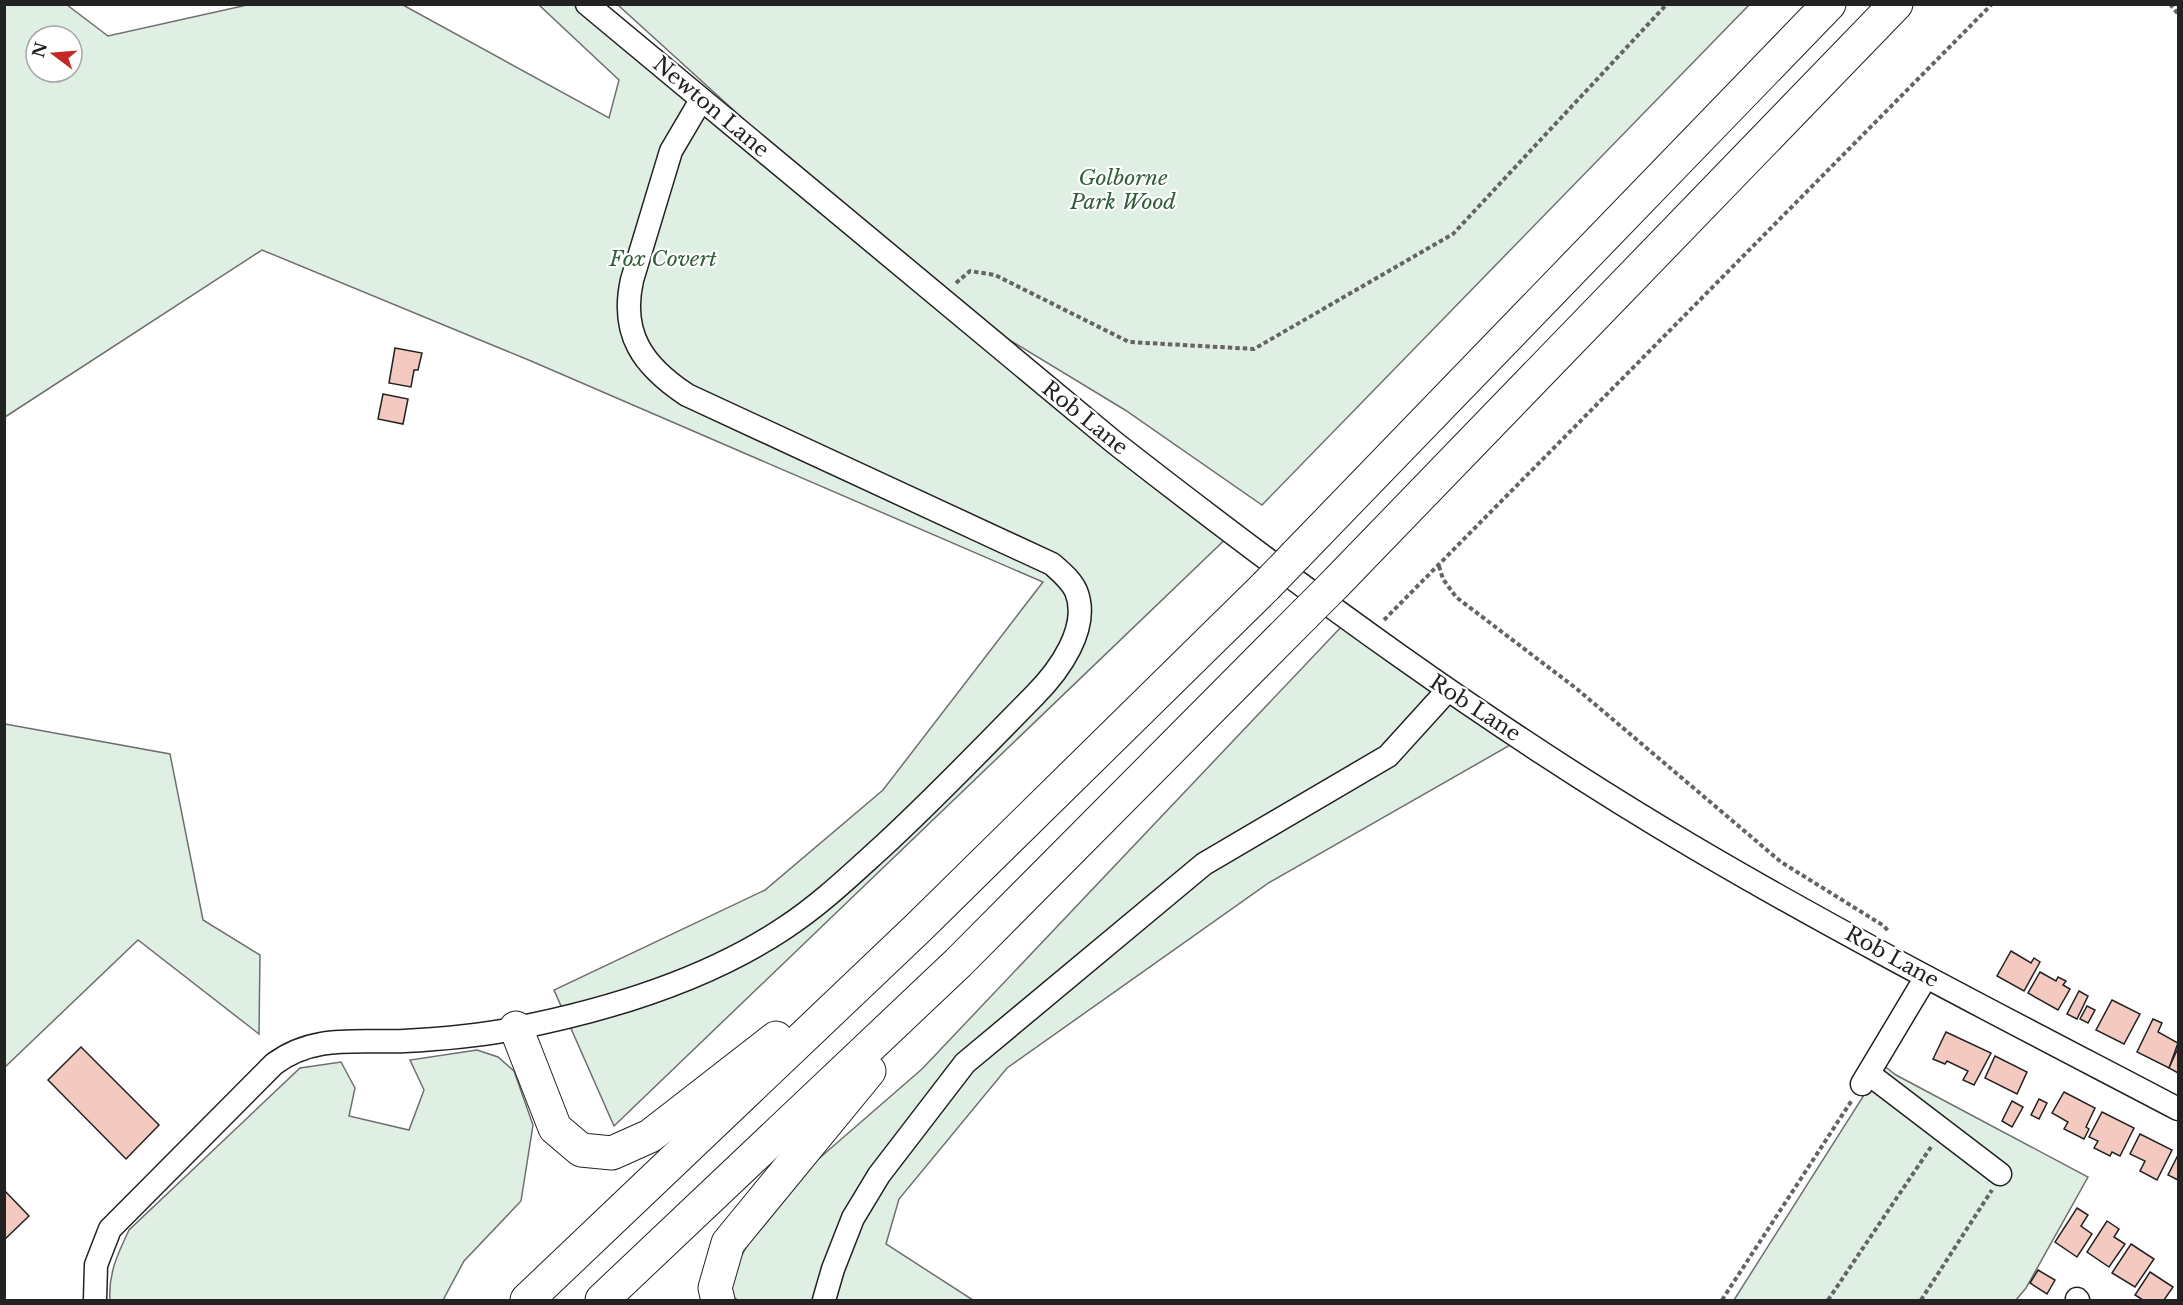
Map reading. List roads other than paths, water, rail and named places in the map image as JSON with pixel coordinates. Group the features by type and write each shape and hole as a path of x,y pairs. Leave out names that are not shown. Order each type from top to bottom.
{"highway":[{"path":"527,1300 918,928 1266,586 1829,4"},
{"path":"602,1300 958,963 1305,615 1896,4"},
{"path":"516,1029 555,1128 581,1150 612,1153 650,1136 918,928"},
{"path":"718,1300 715,1288 728,1243 958,963"}],"street":[{"name":"Newton Lane","path":"587,4 836,210"},
{"path":"95,1300 96,1264 110,1229 266,1072 289,1053 319,1042 404,1041 516,1029 598,1009 679,981 734,957 790,924 824,900 956,776 1050,680 1065,657 1076,633 1079,608 1076,591 1066,576 1052,564 687,395 653,368 637,346 628,324 627,301 632,280 671,151 702,100"},
{"name":"Rob Lane","path":"836,210 1133,457 1369,635 1447,690 1694,847 1926,977 2178,1109"},
{"path":"824,1300 833,1269 854,1218 879,1175 965,1063 1204,864 1388,756 1447,690"},
{"path":"1926,977 1866,1079 1942,1130 2001,1174"}],"park label":[{"name":"Golborne Park Wood","path":"1123,190"},
{"name":"Fox Covert","path":"663,259"}]}
